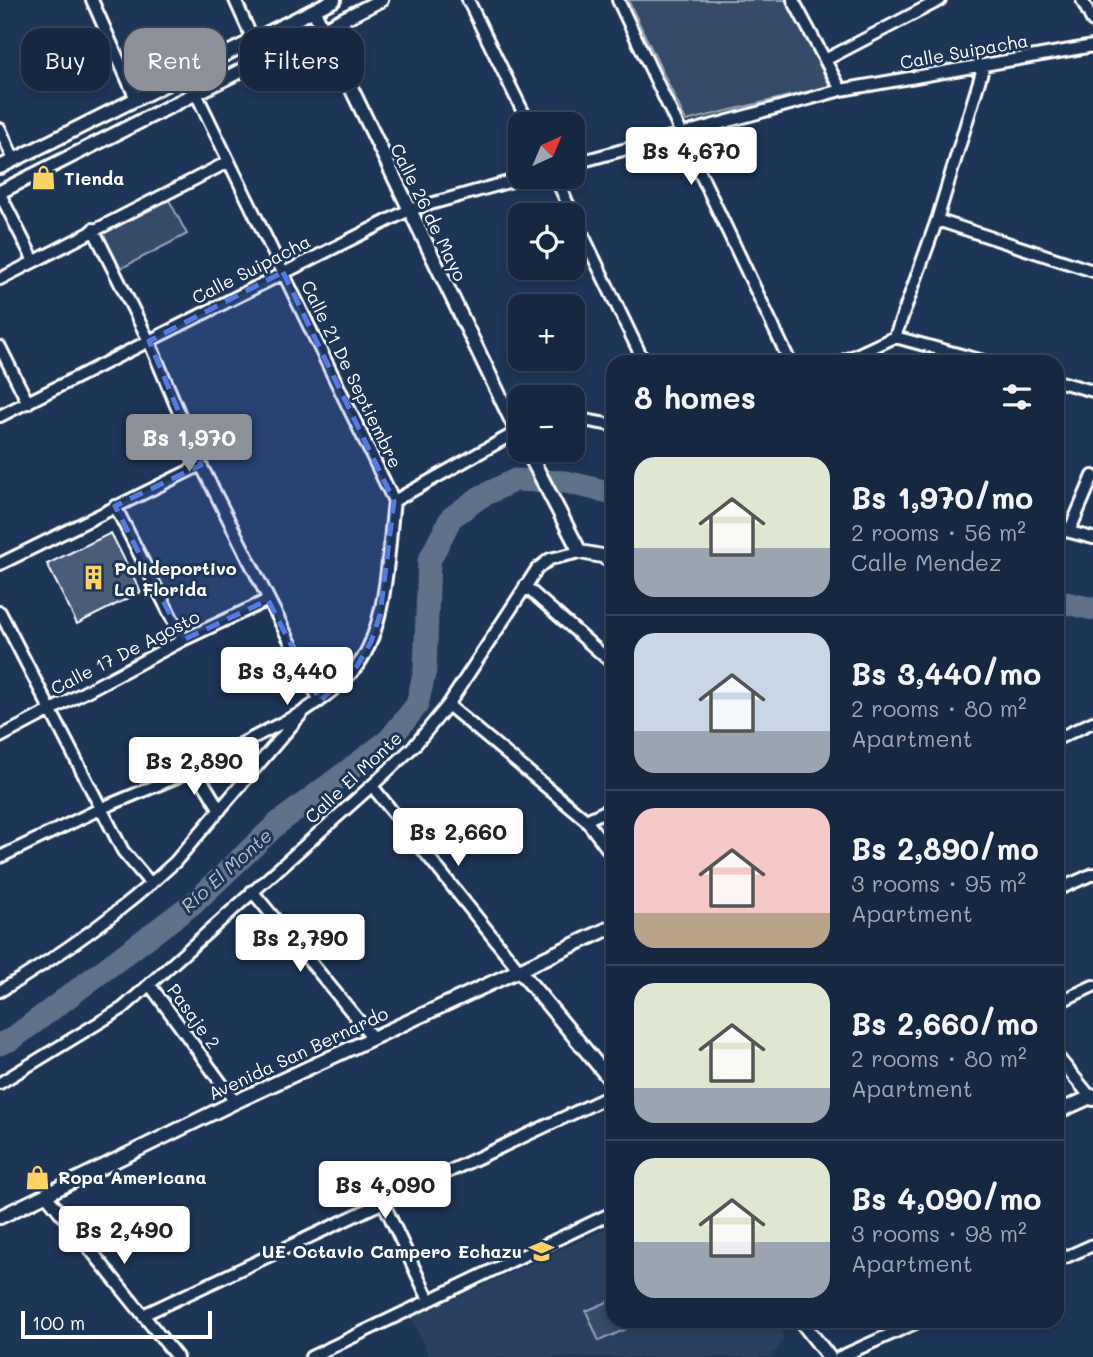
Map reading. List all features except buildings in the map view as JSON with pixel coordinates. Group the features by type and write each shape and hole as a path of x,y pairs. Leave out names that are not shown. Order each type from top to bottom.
{"street":[{"path":"92,0 136,99"},
{"path":"235,0 248,28"},
{"path":"273,28 311,5 334,0"},
{"path":"324,28 381,0"},
{"path":"468,0 523,112"},
{"path":"618,0 787,355"},
{"path":"793,0 841,90"},
{"path":"825,60 940,0"},
{"path":"1082,0 1093,22"},
{"name":"Calle 26 de Mayo","path":"311,5 322,28"},
{"name":"Calle Suipacha","path":"683,133 841,90 1093,46"},
{"path":"895,337 937,220 984,65"},
{"path":"34,261 0,193 240,70"},
{"path":"0,167 151,91"},
{"name":"Calle 26 de Mayo","path":"352,91 508,413"},
{"name":"Calle 21 De Septiembre","path":"195,93 394,501"},
{"path":"0,129 14,160"},
{"path":"585,160 683,133"},
{"path":"0,279 228,162"},
{"name":"Calle Suipacha","path":"0,416 409,211 508,182"},
{"path":"561,189 641,355"},
{"path":"937,220 1093,271"},
{"path":"93,229 149,341 201,465 320,701"},
{"path":"856,355 895,337 961,355"},
{"path":"0,347 29,403"},
{"path":"1064,384 1093,391"},
{"path":"585,421 606,424"},
{"path":"0,857 194,767 320,701 358,666 371,642 380,615 394,501 508,438"},
{"path":"533,462 580,552"},
{"path":"0,564 201,465"},
{"path":"1064,529 1072,525 1093,476"},
{"path":"115,506 183,640"},
{"path":"1064,531 1093,538"},
{"path":"606,558 580,552 550,559 537,569 525,586 606,658"},
{"name":"Calle El Monte","path":"0,1083 123,1008 372,786 415,745 448,705 525,586"},
{"name":"Calle 17 De Agosto","path":"0,737 183,640 268,600"},
{"path":"0,612 123,851 151,884"},
{"path":"448,705 586,820 606,847"},
{"path":"0,991 71,946 175,862 304,711"},
{"path":"1064,736 1093,722"},
{"path":"194,767 220,810"},
{"path":"372,786 606,1075"},
{"path":"586,820 606,811"},
{"path":"1064,887 1093,874"},
{"path":"252,891 373,1038"},
{"name":"Avenida San Bernardo","path":"0,1217 235,1102 606,930"},
{"name":"Pasaje 2","path":"149,985 235,1102"},
{"path":"1064,1000 1093,986"},
{"path":"1064,1064 1092,1098 1064,1109"},
{"path":"143,1315 606,1099"},
{"path":"46,1195 177,1357"},
{"path":"384,1204 429,1300"},
{"path":"311,1357 606,1216"},
{"path":"1064,1258 1093,1245"},
{"path":"806,1328 829,1357"},
{"path":"840,1357 904,1328"}],"highlighted area":[{"path":"283,272 394,501 380,615 371,642 357,666 320,701 268,600 183,640 115,506 201,465 149,341"}],"shaded area":[{"path":"628,0 787,0 830,86 686,121"},
{"path":"168,198 187,234 120,269 101,233"},
{"path":"606,1229 606,1328 780,1328 784,1338 777,1350 767,1357 429,1357 412,1318"},
{"path":"606,1303 606,1328 629,1328 599,1341 586,1311"}],"waterway":[{"name":"Río El Monte","path":"0,1044 12,1039 196,901 277,824 389,740 417,705 425,670 429,561 451,518 480,497 515,480 566,482 606,492"},
{"name":"Río El Monte","path":"1064,603 1093,609"}],"place":[{"name":"Tienda","path":"44,178"},
{"name":"Polideportivo La Florida","path":"94,578"},
{"name":"Ropa Americana","path":"38,1177"},
{"name":"UE Octavio Campero Echazu","path":"542,1251"}]}
